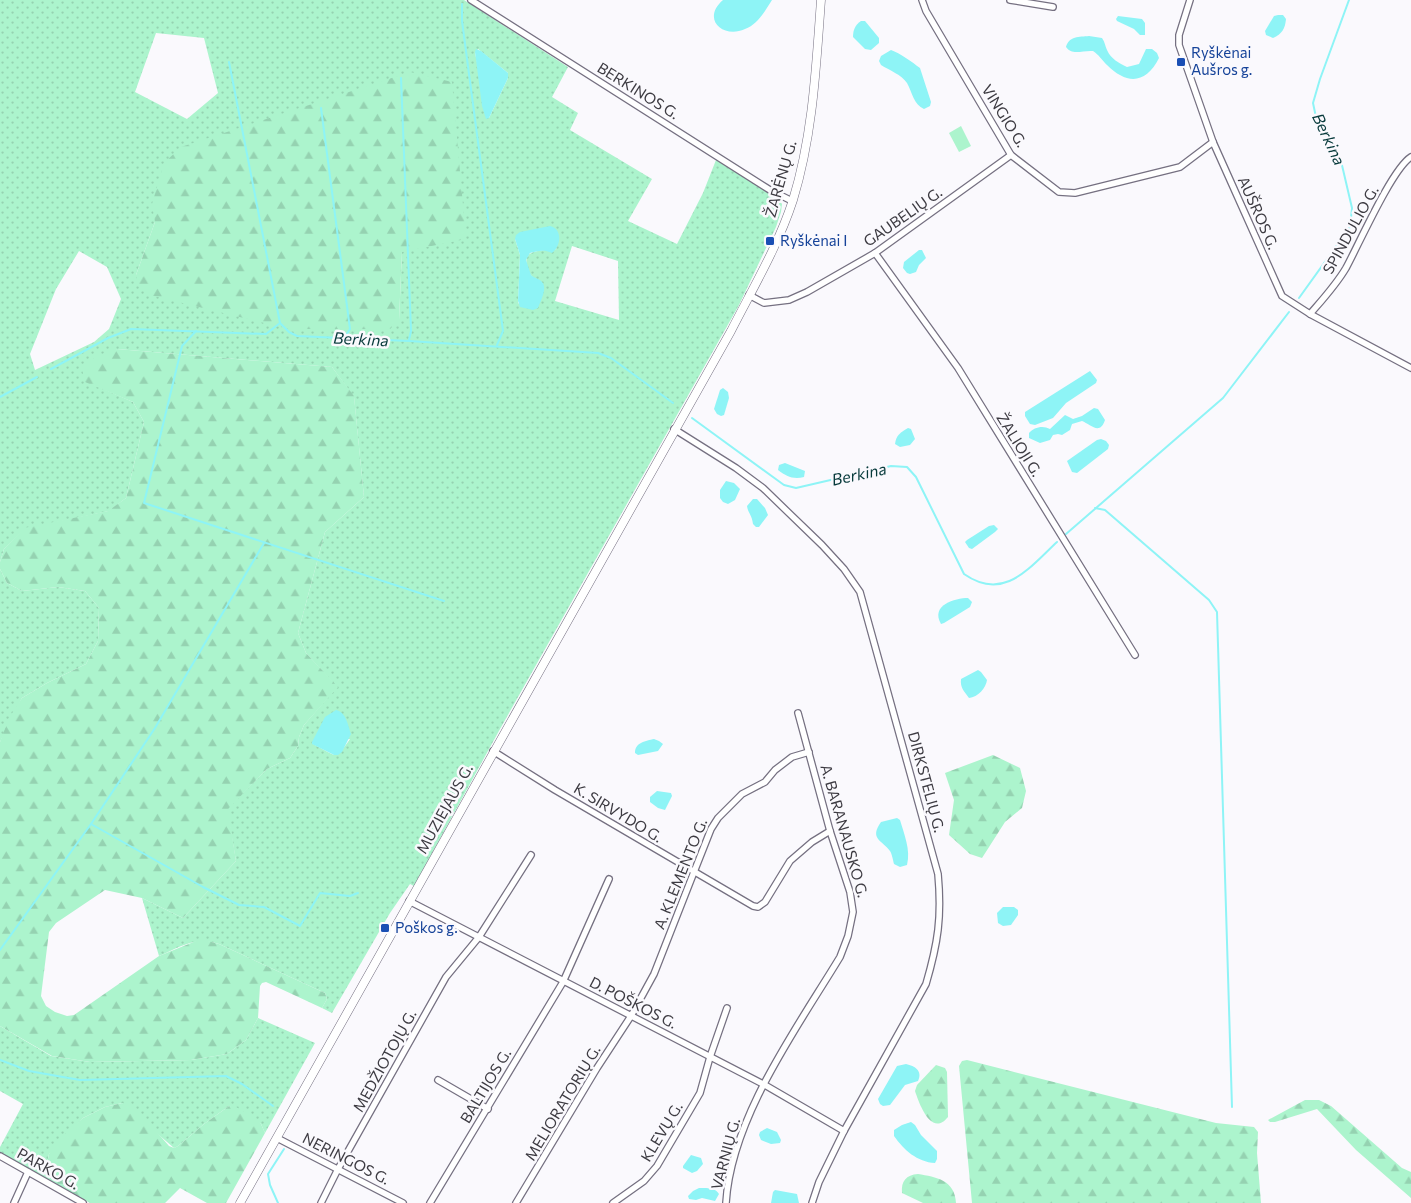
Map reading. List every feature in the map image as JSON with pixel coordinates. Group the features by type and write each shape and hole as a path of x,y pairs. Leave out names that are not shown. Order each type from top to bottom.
{"main road":[{"name":"ŽARĖNŲ G.","path":"674,429 731,331 772,250 792,201 805,152 812,106 821,0"},
{"name":"MUZIEJAUS G.","path":"240,1203 674,429"}],"street":[{"name":"BERKINOS G.","path":"471,0 770,190 792,201"},
{"name":"VINGIO G.","path":"922,0 926,11 1012,155 1059,192 1076,193 1180,167 1213,142"},
{"path":"1010,0 1053,7"},
{"name":"AUŠROS G.","path":"1190,0 1179,35 1179,46 1213,142 1282,296 1310,314 1411,368"},
{"name":"GAUBELIŲ G.","path":"749,295 764,303 789,300 807,292 875,253 1012,155"},
{"name":"SPINDULIO G.","path":"1310,314 1331,291 1345,269 1393,179 1411,157"},
{"name":"ŽALIOJI G.","path":"875,253 958,368 1135,655"},
{"name":"DIRKSTELIŲ G.","path":"674,429 736,468 763,488 833,557 860,592 938,874 941,905 933,959 926,984 844,1131 819,1182 812,1203"},
{"name":"A. BARANAUSKO G.","path":"764,1084 840,957 848,936 853,912 850,892 830,831 798,714"},
{"name":"K. SIRVYDO G.","path":"493,751 555,790 748,904 758,907 765,902 790,861 812,842 830,831"},
{"name":"A. KLEMENTO G.","path":"631,1016 654,974 711,829 718,818 742,794 765,782 792,757 809,752"},
{"name":"MEDŽIOTOJŲ G.","path":"321,1203 338,1169 446,978 478,937 531,855"},
{"name":"BALTIJOS G.","path":"430,1203 563,982 609,879"},
{"name":"D. POŠKOS G.","path":"409,901 710,1058 764,1084 844,1131"},
{"name":"KLEVŲ G.","path":"613,1203 644,1181 657,1166 700,1093 727,1008"},
{"name":"MELIORATORIŲ G.","path":"516,1203 597,1068 631,1016"},
{"path":"438,1080 488,1109"},
{"name":"VARNIŲ G.","path":"726,1203 740,1139 764,1084"},
{"name":"NERINGOS G.","path":"277,1138 403,1203"},
{"name":"PARKO G.","path":"0,1156 83,1203"},
{"path":"14,1203 28,1172"}],"green space":[{"path":"0,0 464,0 568,67 552,97 578,113 570,130 652,179 628,221 677,244 703,193 716,160 778,199 782,204 776,227 739,305 500,729 414,886 410,884 390,913 332,1013 322,1008 327,999 325,993 219,944 202,941 195,942 159,956 142,898 183,918 236,861 227,809 267,769 290,758 298,746 299,737 304,725 337,687 306,653 298,633 325,532 364,497 354,397 332,367 117,349 85,381 133,402 144,422 126,498 109,511 24,529 4,549 0,562","holes":["156,33 204,38 218,93 187,119 135,92","478,49 508,73 508,78 489,118 475,53","155,222 402,252 399,320 136,275","515,239 557,249 536,251 528,256 526,260 528,270 535,279 518,304 520,255","572,246 618,261 619,320 555,301","79,251 107,267 121,299 109,329 94,342 35,370 30,354 56,289","350,739 341,751 334,755 312,742"]},
{"path":"410,72 452,82 466,239 402,252 399,320 390,329 289,329 150,295 139,287 136,275 155,222 152,204 164,163 181,147"},
{"path":"961,126 971,146 959,152 949,133"},
{"path":"117,349 332,367 354,396 364,497 325,532 298,633 306,653 338,687 304,725 299,737 298,746 290,758 267,769 228,809 236,861 183,918 142,898 105,890 56,923 49,932 41,996 46,1006 55,1012 67,1016 74,1015 159,956 196,941 208,941 219,944 325,993 327,999 322,1008 266,982 262,983 260,986 258,1018 246,1040 227,1054 191,1060 90,1062 52,1056 0,1026 0,742 9,718 22,698 47,683 86,664 98,641 99,608 85,591 58,587 22,591 7,583 0,569 0,562 4,549 24,528 108,511 126,498 144,422 133,402 85,382 82,369 96,356"},
{"path":"0,569 7,583 22,591 58,587 85,591 99,608 98,641 86,664 47,683 22,698 0,742"},
{"path":"993,755 1020,768 1026,791 1022,808 1005,822 982,858 970,854 949,835 954,800 945,773"},
{"path":"258,1018 315,1043 265,1133 261,1124 229,1106 174,1148 122,1103 105,1107 83,1118 49,1154 44,1177 0,1153 0,1147 23,1104 0,1091 0,1026 51,1056 90,1062 191,1060 227,1054 246,1040"},
{"path":"967,1060 1216,1123 1254,1127 1258,1132 1257,1153 1261,1203 972,1203 959,1066 962,1061"},
{"path":"936,1065 945,1068 947,1072 948,1117 942,1122 936,1123 931,1121 923,1110 915,1091 917,1085"},
{"path":"1305,1100 1319,1100 1331,1106 1402,1168 1411,1172 1411,1198 1356,1150 1317,1109 1275,1122 1268,1120"},
{"path":"122,1103 135,1107 169,1146 174,1148 229,1106 236,1107 256,1119 261,1124 265,1133 226,1203 207,1203 180,1188 165,1203 90,1203 44,1177 49,1154 56,1142 83,1118 105,1107"},
{"path":"918,1174 938,1178 943,1181 952,1189 956,1203 923,1203 902,1193 902,1185 905,1179"}],"water":[{"path":"723,0 772,0 761,17 750,27 729,31 717,25 714,20 717,7"},
{"path":"1283,15 1286,23 1281,33 1273,38 1266,35 1265,31 1274,16"},
{"path":"1118,16 1142,19 1145,23 1145,35 1140,35 1134,29 1117,21"},
{"path":"865,21 879,38 879,43 871,50 865,49 853,37 857,24"},
{"path":"1089,36 1102,38 1111,56 1127,67 1139,64 1146,49 1152,49 1159,58 1154,67 1142,77 1136,79 1122,76 1114,72 1093,51 1075,52 1068,50 1066,47 1067,43 1072,39"},
{"path":"476,49 508,73 508,78 489,118 486,119 482,106"},
{"path":"891,50 902,55 920,68 931,102 930,106 924,109 921,107 905,80 881,65 879,61 881,56"},
{"path":"550,226 557,230 559,234 559,242 555,250 552,253 538,251 530,253 526,260 531,275 544,285 542,299 538,308 533,310 520,307 518,301 520,255 515,239 516,235 520,232"},
{"path":"919,250 922,250 926,258 919,265 916,272 907,273 903,268 904,262"},
{"path":"1090,371 1097,380 1096,383 1066,403 1053,418 1035,425 1030,424 1025,416 1025,412"},
{"path":"723,388 728,392 729,398 724,415 721,416 714,409 720,390"},
{"path":"1094,408 1098,409 1105,420 1103,425 1098,428 1082,421 1072,424 1070,430 1062,435 1053,435 1050,440 1040,443 1029,438 1029,433 1036,428 1044,427 1050,429 1065,415 1073,419 1082,416"},
{"path":"908,428 911,429 915,439 910,445 900,447 895,444 896,438"},
{"path":"1101,439 1109,445 1108,449 1077,473 1072,472 1067,461"},
{"path":"785,463 805,471 804,477 790,477 778,470 779,465"},
{"path":"726,481 734,483 740,489 735,500 728,504 720,498 720,490"},
{"path":"753,499 757,499 768,515 759,527 753,524 747,506"},
{"path":"994,525 998,529 995,532 972,549 969,548 965,542 967,540 989,526"},
{"path":"968,598 972,602 970,607 941,624 938,617 941,607 957,599"},
{"path":"978,670 987,680 983,689 978,694 969,698 962,687 961,679"},
{"path":"336,710 344,716 351,734 342,752 334,755 312,744 312,742 325,717"},
{"path":"654,739 663,744 658,751 638,755 635,753 635,749 639,744"},
{"path":"657,791 671,793 672,796 665,810 658,808 650,802 650,797"},
{"path":"897,818 900,820 908,854 907,865 900,867 894,864 891,852 876,836 881,822"},
{"path":"1003,907 1014,907 1018,910 1018,915 1011,925 1003,926 998,923 997,913"},
{"path":"906,1064 919,1072 918,1081 905,1085 890,1105 883,1106 878,1099 897,1066"},
{"path":"911,1122 937,1151 935,1163 917,1158 902,1146 894,1136 894,1130"},
{"path":"767,1128 777,1132 781,1140 780,1143 771,1144 761,1140 760,1132"},
{"path":"691,1155 701,1158 703,1164 697,1171 692,1173 683,1168"},
{"path":"699,1188 713,1189 719,1194 715,1201 702,1198 696,1200 689,1199 688,1196"},
{"path":"775,1190 797,1194 799,1203 771,1203"}],"waterway":[{"name":"Berkina","path":"1299,298 1350,227 1352,208 1341,161 1317,122 1313,103 1349,0"},
{"path":"462,4 462,21 503,331 497,345"},
{"path":"229,62 280,323"},
{"path":"401,78 411,331 409,340"},
{"path":"321,108 350,329 345,337"},
{"name":"Berkina","path":"1066,534 1223,398 1289,312"},
{"name":"Berkina","path":"51,369 108,338 131,329 266,334 280,323 289,332 297,336 598,353 611,358 673,403"},
{"path":"196,331 182,346 144,503 444,601"},
{"name":"Berkina","path":"0,397 37,377"},
{"name":"Berkina","path":"692,418 784,485 796,488 891,466 907,467 916,477 964,574 978,582 1004,583 1015,578 1026,571 1057,542"},
{"path":"1095,508 1105,510 1209,600 1217,612 1232,1107"},
{"path":"91,824 155,728 264,543"},
{"path":"0,950 91,824 239,905 264,907 300,926 320,893 350,896 358,893"},
{"path":"0,1060 29,1071 80,1080 226,1076 242,1084 273,1106"},
{"path":"278,1203 270,1185 268,1174 284,1149"}],"place":[{"name":"Ryškėnai Aušros g.","path":"1181,62"},
{"name":"Ryškėnai I","path":"770,241"},
{"name":"Poškos g.","path":"385,928"}]}
